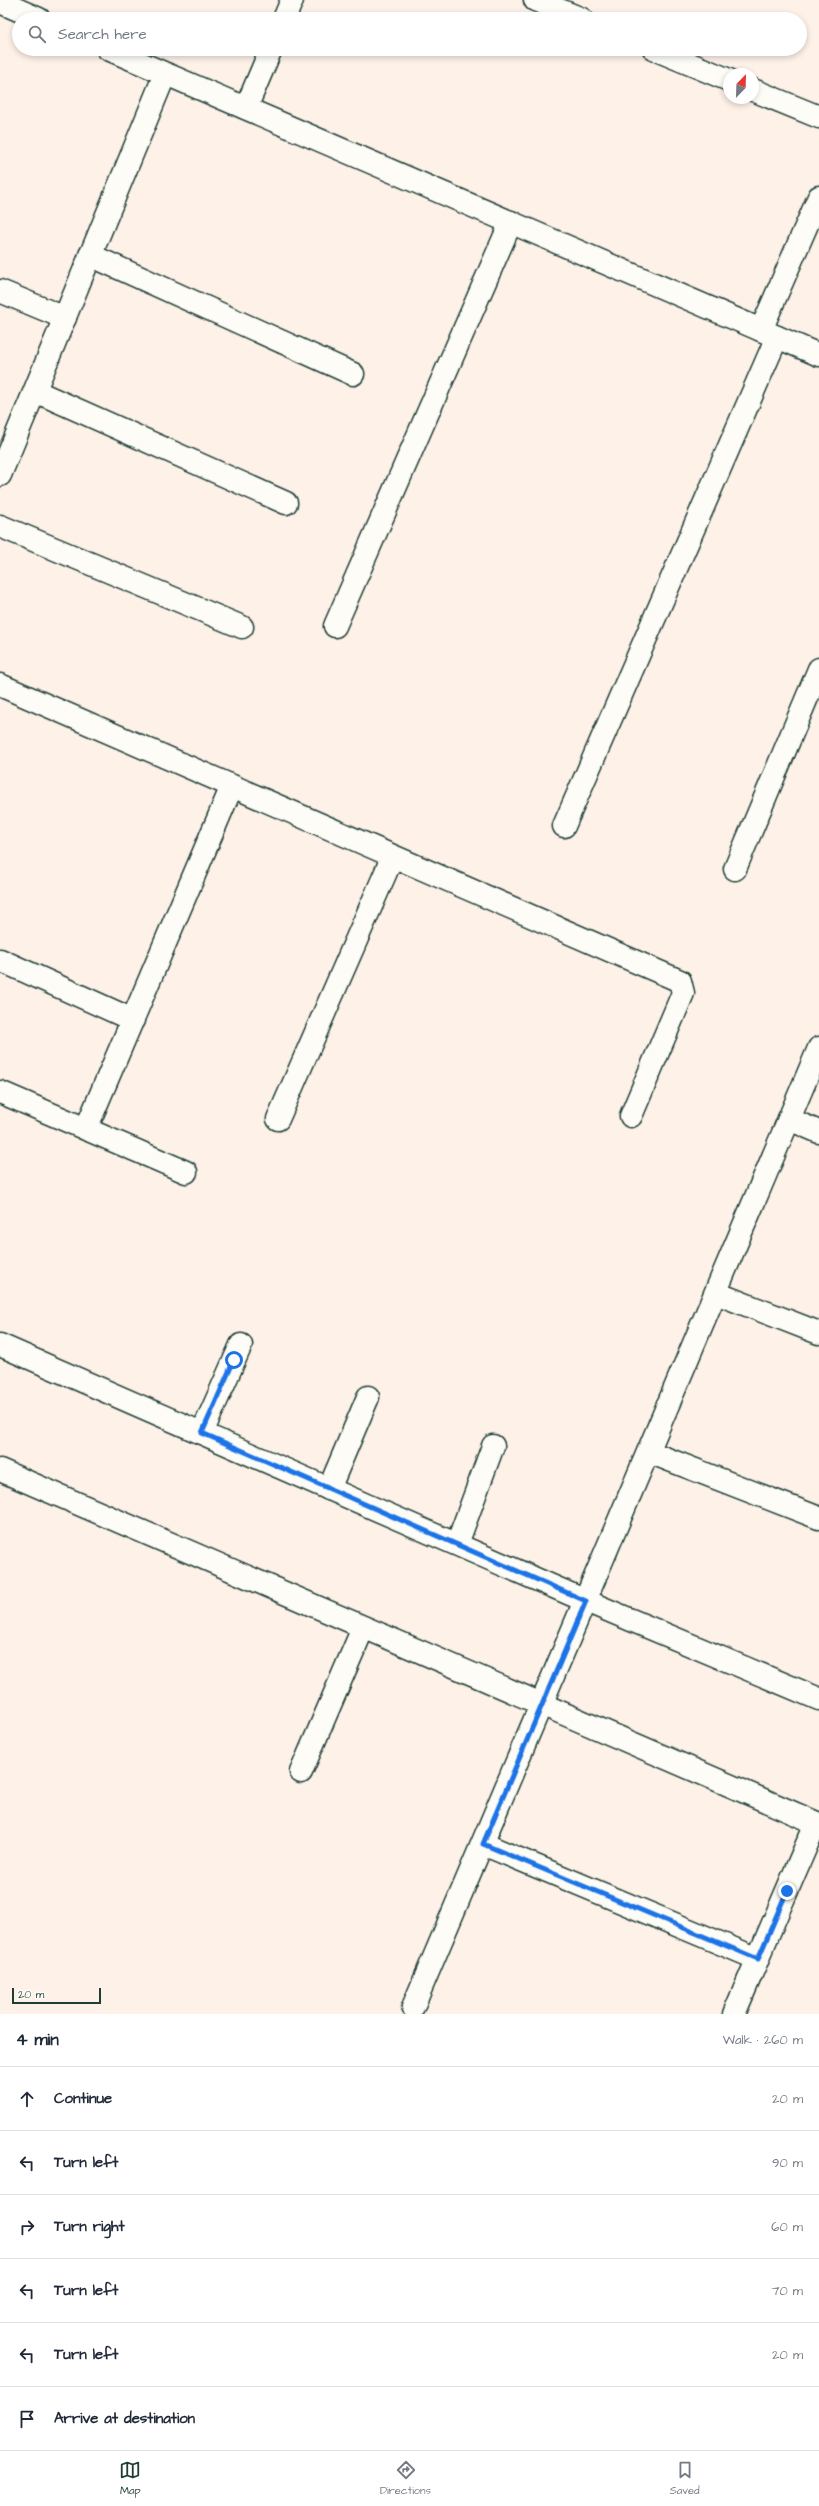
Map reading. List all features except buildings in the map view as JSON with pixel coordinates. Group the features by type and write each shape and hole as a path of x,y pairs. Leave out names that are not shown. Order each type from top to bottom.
{"street":[{"path":"287,12 292,0"},
{"path":"536,0 565,12"},
{"path":"0,2 22,12"},
{"path":"124,56 819,355"},
{"path":"246,108 268,56"},
{"path":"671,56 723,78"},
{"path":"0,474 165,74"},
{"path":"759,92 819,117"},
{"path":"564,826 769,334 819,197"},
{"path":"335,626 510,222"},
{"path":"90,255 353,374"},
{"path":"0,291 65,318"},
{"path":"34,391 286,502"},
{"path":"0,526 242,627"},
{"path":"735,869 819,669"},
{"path":"0,685 680,981 683,993 631,1116"},
{"path":"86,1129 232,786"},
{"path":"278,1119 389,865"},
{"path":"0,960 133,1020"},
{"path":"413,2007 819,1048"},
{"path":"0,1092 186,1172"},
{"path":"789,1119 819,1132"},
{"path":"716,1293 819,1333"},
{"path":"0,1345 586,1601 819,1700"},
{"path":"202,1433 241,1345"},
{"path":"329,1489 368,1397"},
{"path":"456,1544 493,1446"},
{"path":"649,1452 819,1518"},
{"path":"0,1470 541,1706 818,1823 734,2014"},
{"path":"301,1772 363,1628"},
{"path":"483,1844 758,1959"}],"route":[{"path":"234,1360 202,1433 586,1601 483,1844 758,1959 787,1891"}]}
